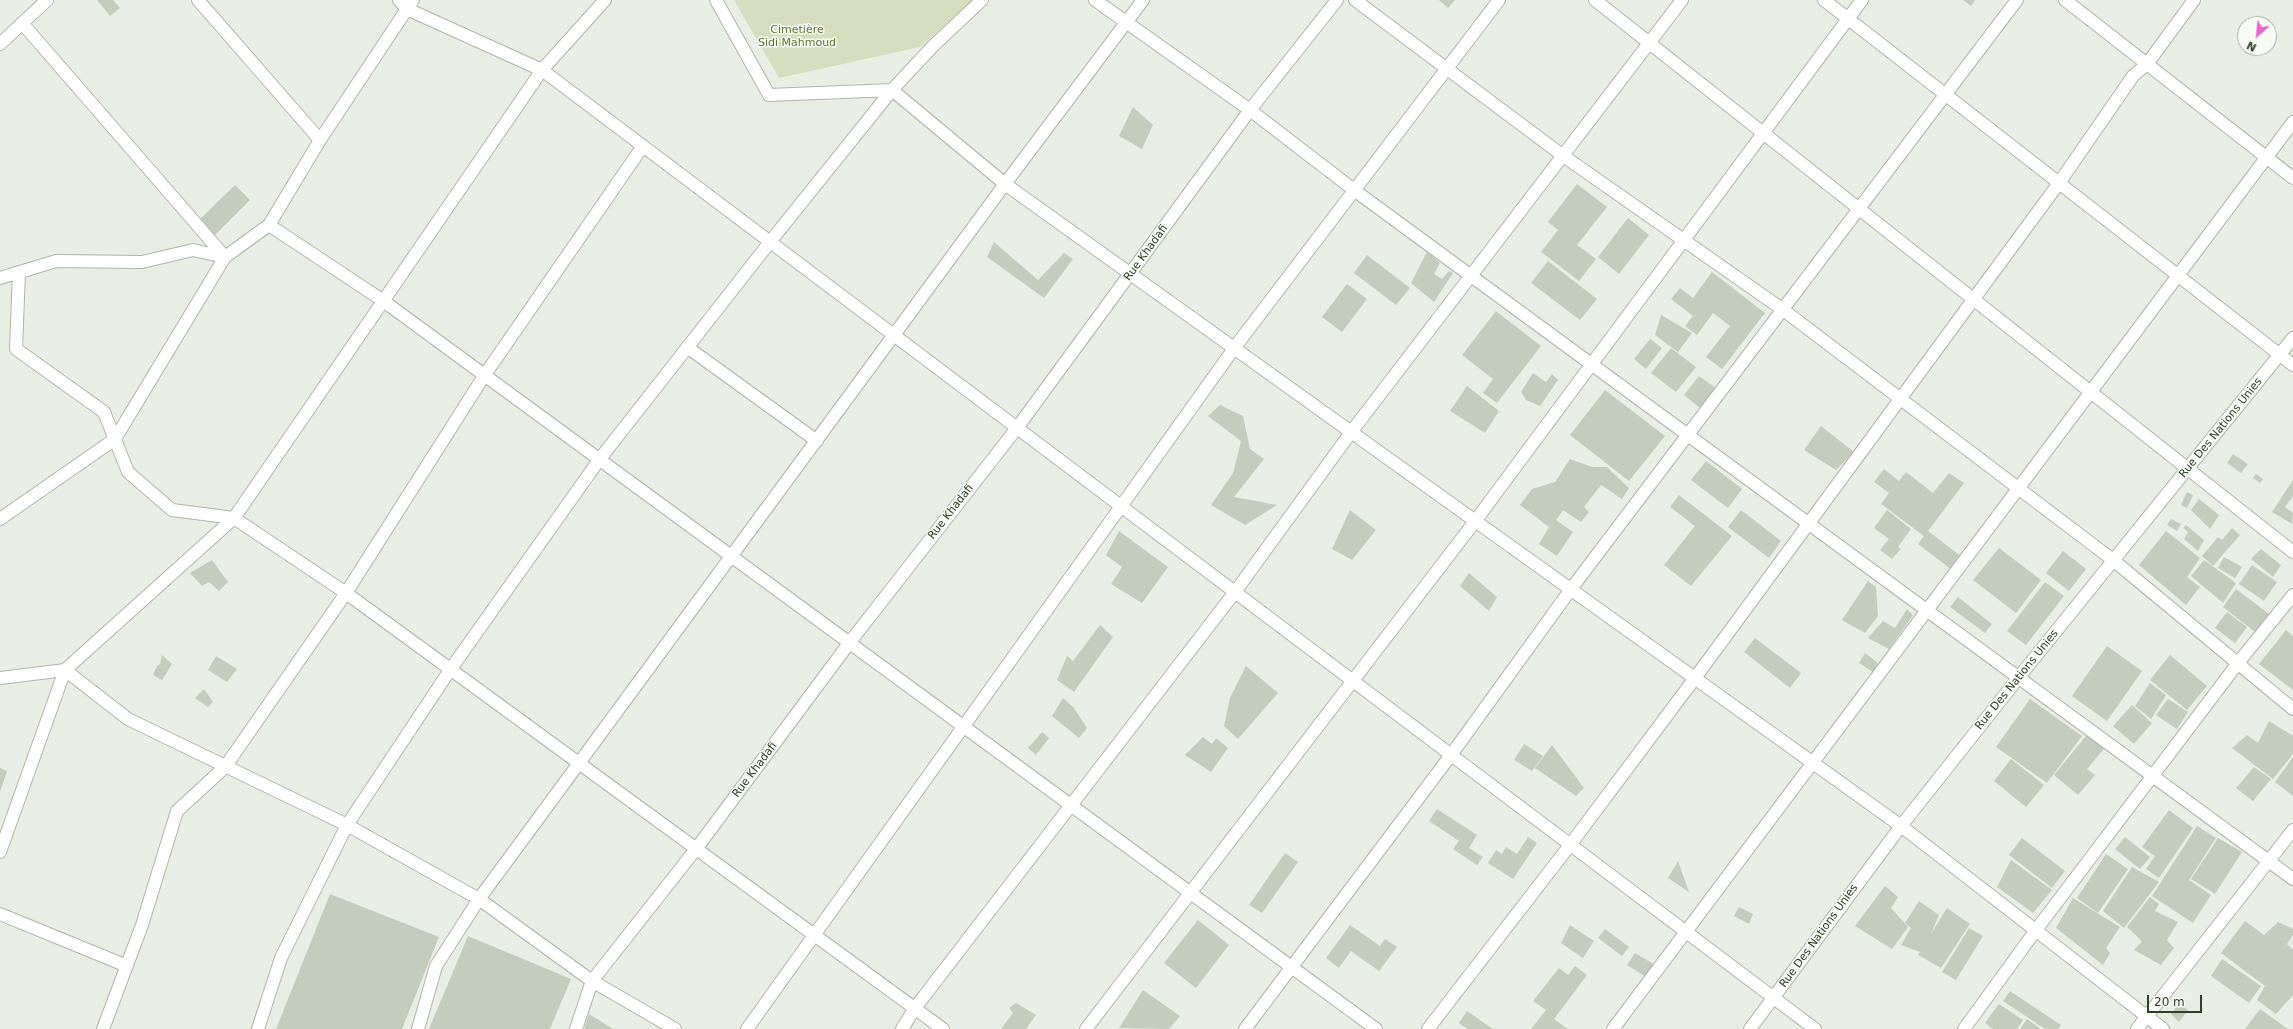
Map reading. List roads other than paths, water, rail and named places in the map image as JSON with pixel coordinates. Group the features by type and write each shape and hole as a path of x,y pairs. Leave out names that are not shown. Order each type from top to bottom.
{"street":[{"path":"0,44 46,0"},
{"path":"198,0 320,140"},
{"path":"0,852 65,670 234,518 382,300 542,70 605,0"},
{"path":"716,0 769,95 892,90 1005,184 1235,347 1901,826 2163,1029"},
{"path":"258,1029 281,958 347,825 450,670 599,460 770,242 892,90 933,46 982,0"},
{"path":"1095,0 1250,110 1354,190 2293,879"},
{"path":"418,1029 436,966 479,899 895,336 1005,184 1143,0"},
{"name":"Rue Khadafi","path":"576,1029 592,981 696,849 850,642 1017,428 1250,110 1337,0"},
{"path":"1354,0 1562,155 1782,310 1900,398 2017,489 2113,560 2293,709"},
{"path":"746,1029 1122,507 1235,347 1499,0"},
{"path":"1596,0 2293,552"},
{"path":"902,1029 915,1008 1235,592 1352,431 1682,0"},
{"path":"1824,0 2293,365"},
{"path":"1086,1029 1476,520 1862,0"},
{"path":"1245,1029 1451,755 1571,589 2017,0"},
{"path":"2064,0 2293,178"},
{"path":"1428,1029 1570,845 1695,678 2059,183 2133,76 2147,64 2194,0"},
{"path":"0,519 115,439 225,257 268,225 407,3 542,70 1815,1029"},
{"path":"22,23 225,257"},
{"path":"1613,1029 1687,933 1812,762 2293,122"},
{"path":"103,1029 127,966 177,811 225,767 346,593 484,376 643,146"},
{"path":"268,225 382,300 1376,1029"},
{"path":"0,278 56,261 142,262 193,250 225,257"},
{"path":"19,272 16,348 104,412 128,472 172,510 234,518 346,593 943,1029"},
{"name":"Rue Des Nations Unies","path":"1750,1029 1901,826 2019,677 2293,338"},
{"path":"687,347 817,441"},
{"path":"1964,1029 2036,930 2238,663 2293,595"},
{"path":"0,678 65,670 128,719 347,825 479,899 592,981 675,1029"},
{"path":"2137,1029 2293,830"},
{"path":"0,914 127,966"}],"park label":[{"name":"Cimetière Sidi Mahmoud","path":"797,36"}]}
